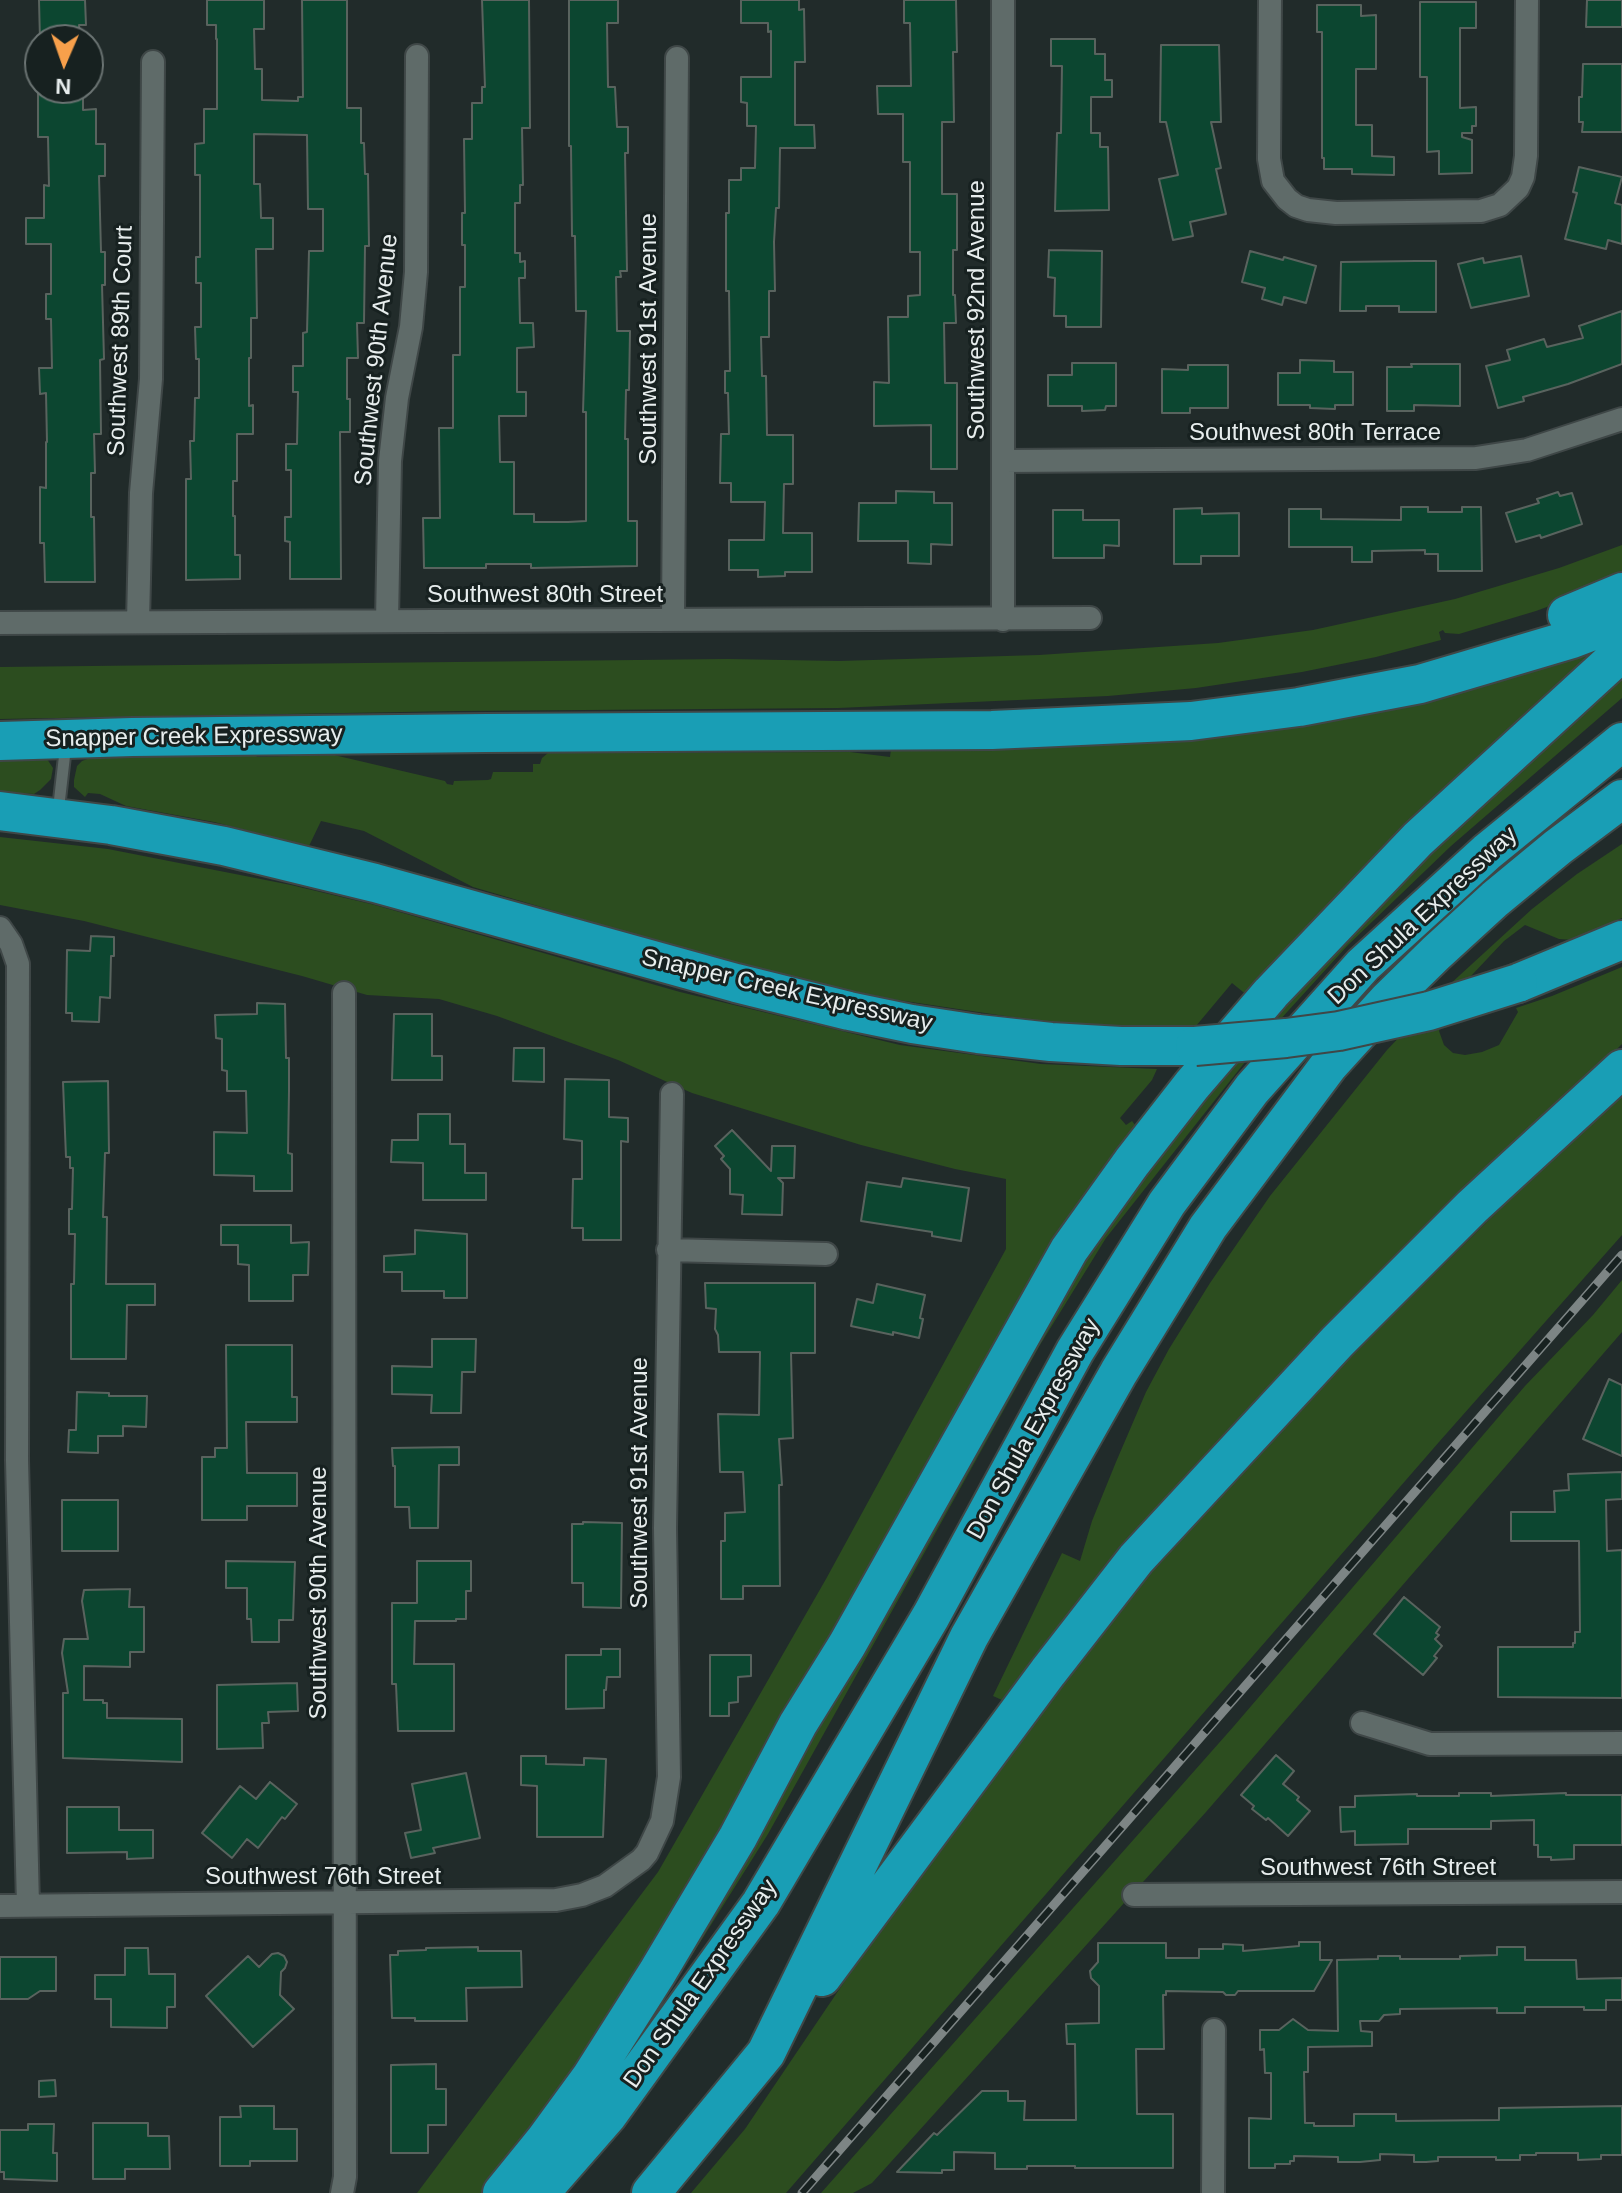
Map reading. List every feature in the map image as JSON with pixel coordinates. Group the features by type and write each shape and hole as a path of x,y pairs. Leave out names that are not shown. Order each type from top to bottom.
{"highway":[{"path":"1420,684 1513,636 1622,592"},
{"name":"Snapper Creek Expressway","path":"0,741 471,733 978,730 1191,721 1299,707 1420,684 1572,639 1622,620"},
{"path":"502,2193 591,2077 657,1973 738,1837 798,1724 847,1645 1069,1250 1132,1162 1192,1085 1252,1016 1418,839 1622,652"},
{"name":"Don Shula Expressway","path":"540,2193 608,2115 761,1903 931,1616 1075,1351 1167,1203 1252,1089 1363,965 1487,852 1622,742"},
{"name":"Don Shula Expressway","path":"651,2193 766,2053 969,1637 1119,1372 1208,1227 1329,1065 1388,1000 1515,882 1622,799"},
{"name":"Snapper Creek Expressway","path":"0,811 172,835 304,864 736,983 881,1018 1051,1042 1195,1046 1339,1031 1429,1011 1518,983 1622,940"},
{"path":"766,2053 1048,1672 1136,1559 1349,1331 1472,1207 1622,1069"}],"street":[{"name":"Southwest 92nd Avenue","path":"1003,0 1003,620"},
{"path":"1270,0 1269,159 1273,181 1296,206 1336,213 1471,211 1500,205 1518,188 1525,165 1527,0"},
{"name":"Southwest 90th Avenue","path":"387,621 391,446 411,327 416,272 417,56"},
{"name":"Southwest 91st Avenue","path":"673,620 677,58"},
{"name":"Southwest 89th Court","path":"138,622 141,493 151,379 153,62"},
{"name":"Southwest 80th Terrace","path":"1003,461 1476,458 1527,450 1622,419"},
{"name":"Southwest 80th Street","path":"0,623 1090,618"},
{"path":"0,928 11,944 18,964 17,1460 28,1905"},
{"name":"Southwest 90th Avenue","path":"342,2193 345,2177 344,993"},
{"name":"Southwest 91st Avenue","path":"638,1864 647,1853 662,1821 669,1777 665,1544 672,1094"},
{"path":"668,1250 826,1254"},
{"path":"1362,1723 1430,1744 1622,1743"},
{"name":"Southwest 76th Street","path":"0,1906 556,1900 590,1893 638,1864"},
{"name":"Southwest 76th Street","path":"1134,1895 1622,1892"},
{"path":"1213,2193 1214,2030"}],"lane":[{"path":"57,818 67,739"}],"green space":[{"path":"1622,545 1622,579 1536,611 1459,634 1445,633 1443,630 1439,632 1441,640 1376,657 1196,688 1108,696 838,708 0,719 0,667 727,659 839,661 1039,655 1218,643 1313,630 1455,599 1559,568"},
{"path":"1622,645 1622,698 1451,846 1348,945 1268,1033 1106,1238 1040,1345 768,1834 689,1960 686,1960 1037,1336 1248,996 1232,983 1196,1026 1045,1022 891,999 697,953 473,887 364,831 321,821 309,846 214,822 126,806 100,794 88,793 85,797 74,787 77,766 93,757 112,755 334,755 453,785 454,781 488,780 493,772 533,772 533,764 540,764 548,753 850,752 890,757 891,749 1147,741 1436,698"},
{"path":"45,756 53,768 51,779 40,790 34,794 0,792 0,757"},
{"path":"0,837 108,849 291,885 375,905 680,992 900,1045 1041,1064 1157,1069 1152,1080 1120,1118 1126,1125 1132,1121 1139,1130 660,1949 489,2193 417,2193 658,1872 826,1579 1006,1249 1006,1179 861,1145 692,1093 618,1060 497,1016 439,999 367,995 84,921 0,905"},
{"path":"1622,844 1622,918 1573,940 1559,939 1525,925 1504,941 1471,976 1439,1031 1444,1045 1453,1053 1465,1055 1482,1052 1499,1045 1518,1012 1516,1008 1622,967 1622,1044 1100,1578 1002,1700 993,1696 1062,1553 1080,1561 1116,1462 1146,1392 1169,1349 1270,1196 1387,1050 1448,986 1532,909"},
{"path":"1622,1088 1622,1235 786,2193 691,2193 745,2129 944,1834 1106,1619 1304,1403"},
{"path":"1622,1280 1622,1332 1206,1812 872,2183 853,2193 821,2193 1234,1726 1525,1386"}],"building":[{"path":"39,0 85,0 86,24 40,24"},
{"path":"207,0 264,0 264,29 254,29 255,69 262,69 262,100 298,101 298,97 303,97 302,0 347,0 347,108 361,108 361,143 364,143 365,174 368,174 369,246 365,246 364,323 357,323 358,358 347,358 350,432 340,432 341,579 290,579 290,542 285,541 285,517 291,517 291,470 286,470 286,444 297,444 298,392 293,392 293,366 303,366 309,251 323,251 323,209 308,209 307,135 254,134 254,184 260,184 261,218 273,218 273,249 256,249 257,318 251,318 249,358 249,406 253,405 253,434 237,434 233,516 235,555 240,555 240,579 186,580 186,479 191,479 190,441 194,441 195,398 199,398 195,327 201,327 201,283 196,283 196,257 200,257 200,175 195,175 195,144 204,143 204,109 217,109 216,25 207,25"},
{"path":"482,0 529,0 530,128 522,128 523,185 520,185 520,203 515,203 515,253 520,253 520,262 525,261 525,278 519,278 520,323 533,323 534,347 517,348 517,392 526,392 526,416 499,416 500,462 514,462 514,514 534,514 534,522 568,522 586,521 586,412 583,412 586,311 576,311 569,146 569,0 618,0 618,23 607,23 608,87 615,87 617,127 628,127 628,153 625,153 627,271 620,271 621,277 616,277 617,331 630,331 625,439 628,439 628,521 637,521 637,566 531,568 531,564 486,564 486,568 424,568 423,518 440,518 439,428 453,428 453,355 460,355 460,287 465,287 465,245 462,245 464,139 472,139 472,103 482,103 482,87 485,87"},
{"path":"741,0 799,0 799,10 804,9 805,62 795,62 795,125 814,125 815,148 780,148 779,208 776,208 774,242 775,291 769,291 769,337 761,337 762,376 766,376 767,435 793,435 793,484 784,484 783,533 812,533 812,572 785,572 785,576 758,577 758,570 729,570 729,540 764,540 765,502 731,502 731,483 720,483 721,434 729,434 725,371 730,371 729,291 726,291 729,180 741,180 741,168 755,168 756,126 747,126 747,103 741,102 741,77 771,77 771,31 768,32 768,23 741,23"},
{"path":"904,0 956,0 954,122 942,122 942,194 957,194 957,250 953,250 956,323 944,323 945,383 957,383 957,469 931,469 931,425 874,426 874,382 889,383 888,317 908,317 908,296 920,295 920,252 910,252 910,162 903,162 903,114 878,114 877,86 911,86 910,23 904,23"},
{"path":"1587,0 1622,0 1622,27 1586,27"},
{"path":"1420,2 1476,2 1476,28 1460,28 1460,108 1476,107 1476,126 1472,126 1472,133 1462,133 1462,137 1472,140 1472,173 1439,174 1439,151 1427,152 1427,77 1420,77"},
{"path":"1317,5 1361,5 1361,16 1376,15 1376,69 1356,69 1356,125 1372,125 1372,156 1394,157 1394,175 1352,174 1352,169 1324,169 1322,32 1317,32"},
{"path":"1051,39 1095,39 1095,54 1105,54 1105,80 1112,80 1112,97 1091,97 1091,133 1100,133 1100,147 1108,147 1109,210 1055,211 1062,66 1051,66"},
{"path":"1161,45 1219,45 1221,122 1211,122 1221,168 1216,169 1226,214 1190,222 1193,236 1173,240 1159,179 1178,175 1166,122 1160,122"},
{"path":"1583,64 1622,64 1622,132 1582,132 1579,97 1582,97"},
{"path":"38,104 83,104 83,110 96,109 96,144 105,144 105,176 99,176 101,252 105,252 105,285 102,285 104,359 100,360 101,434 94,434 95,473 91,473 95,582 45,582 44,543 40,543 40,487 46,488 47,442 46,393 40,394 39,368 52,368 51,319 46,319 46,294 51,294 51,244 26,244 26,218 44,218 44,185 49,186 48,137 38,137"},
{"path":"1579,167 1622,177 1615,203 1622,205 1622,244 1608,240 1606,249 1565,239 1577,193 1573,192"},
{"path":"1049,250 1102,251 1101,327 1066,327 1066,316 1054,316 1055,278 1048,277"},
{"path":"1250,251 1316,266 1306,303 1284,297 1282,305 1262,299 1265,288 1242,282"},
{"path":"1521,256 1529,296 1471,308 1458,264 1483,258 1484,263"},
{"path":"1436,261 1436,312 1399,312 1399,306 1366,306 1366,311 1340,311 1341,262"},
{"path":"1622,311 1622,364 1498,408 1486,366 1510,360 1507,350 1544,339 1547,347 1583,338 1579,326"},
{"path":"1300,360 1334,361 1334,372 1353,372 1353,405 1335,405 1335,409 1278,405 1278,373 1300,373"},
{"path":"1072,363 1116,363 1116,406 1082,411 1082,406 1048,406 1048,375 1072,375"},
{"path":"1411,364 1460,364 1460,406 1414,405 1414,411 1387,411 1387,367 1412,367"},
{"path":"1188,365 1228,365 1228,408 1190,408 1190,413 1162,413 1162,369 1188,370"},
{"path":"896,491 934,492 934,503 952,503 952,545 931,544 931,564 908,563 908,541 858,541 859,503 896,503"},
{"path":"1558,492 1560,496 1572,493 1582,524 1541,538 1540,535 1516,542 1506,513 1539,503 1537,499"},
{"path":"1401,507 1428,507 1428,512 1462,512 1462,507 1481,507 1482,571 1438,571 1438,554 1425,554 1425,550 1372,551 1372,562 1352,562 1352,547 1289,547 1289,509 1321,509 1321,519 1401,520"},
{"path":"1202,508 1202,514 1239,513 1239,556 1201,556 1201,564 1174,564 1174,509"},
{"path":"1053,510 1083,510 1083,520 1119,520 1119,546 1104,545 1104,558 1053,558"},
{"path":"91,936 114,937 110,998 100,997 99,1022 72,1021 72,1013 66,1013 67,950 90,951"},
{"path":"257,1003 285,1004 286,1058 289,1058 288,1153 292,1154 292,1191 254,1191 254,1176 214,1175 214,1132 247,1133 246,1091 227,1091 227,1071 222,1070 222,1039 216,1038 215,1015 257,1014"},
{"path":"394,1014 432,1014 432,1056 442,1056 442,1080 392,1080"},
{"path":"514,1048 544,1048 544,1082 513,1081"},
{"path":"565,1079 609,1080 609,1117 628,1118 628,1142 621,1141 621,1240 583,1240 583,1228 572,1228 573,1179 582,1179 582,1141 564,1139"},
{"path":"108,1081 109,1153 105,1153 103,1217 107,1217 106,1284 155,1284 155,1305 127,1305 126,1359 71,1359 75,1234 69,1234 73,1168 70,1168 70,1157 66,1157 63,1082"},
{"path":"418,1114 450,1114 450,1144 465,1144 465,1173 486,1173 486,1200 423,1200 423,1163 391,1162 392,1140 418,1140"},
{"path":"732,1130 771,1171 772,1146 795,1146 794,1178 778,1178 783,1183 782,1215 742,1214 743,1195 730,1194 730,1169 715,1146"},
{"path":"903,1178 969,1188 961,1241 932,1236 932,1232 861,1221 867,1182 901,1187"},
{"path":"221,1225 291,1225 291,1243 309,1242 308,1275 293,1275 293,1301 249,1301 249,1265 238,1264 238,1245 221,1245"},
{"path":"415,1230 467,1234 467,1298 444,1298 444,1291 402,1291 402,1272 384,1272 384,1256 415,1254"},
{"path":"705,1283 815,1283 815,1353 791,1353 793,1438 779,1439 782,1485 779,1485 780,1586 743,1586 743,1599 721,1599 721,1541 725,1541 725,1513 745,1512 743,1472 720,1472 718,1414 759,1415 760,1352 719,1352 716,1309 706,1308"},
{"path":"877,1284 925,1295 919,1338 851,1326 857,1299 873,1303"},
{"path":"432,1339 476,1339 475,1372 462,1372 461,1413 431,1413 432,1395 392,1394 392,1366 432,1367"},
{"path":"226,1345 292,1345 292,1397 297,1397 297,1422 246,1422 247,1473 297,1473 297,1506 247,1506 247,1520 202,1520 202,1457 215,1457 215,1448 227,1448"},
{"path":"1609,1379 1622,1385 1622,1456 1583,1439"},
{"path":"77,1392 147,1396 146,1427 123,1426 123,1436 98,1436 98,1453 68,1452 69,1430 76,1430"},
{"path":"459,1447 459,1465 439,1465 438,1528 410,1528 409,1507 395,1507 392,1448"},
{"path":"1622,1472 1622,1499 1606,1500 1607,1551 1622,1550 1622,1698 1498,1697 1498,1647 1573,1647 1575,1632 1580,1632 1579,1541 1511,1541 1511,1512 1555,1512 1554,1491 1569,1490 1568,1474"},
{"path":"62,1500 118,1500 118,1551 62,1551"},
{"path":"622,1523 621,1608 583,1607 583,1583 572,1583 572,1524"},
{"path":"226,1561 295,1562 293,1620 279,1620 279,1642 252,1642 251,1619 247,1619 247,1588 226,1588"},
{"path":"417,1561 471,1561 471,1591 466,1591 466,1619 415,1621 414,1664 454,1664 454,1731 398,1731 396,1684 392,1684 392,1603 417,1603"},
{"path":"130,1589 129,1607 144,1607 144,1652 130,1652 130,1667 84,1666 84,1700 103,1700 107,1703 107,1718 182,1719 182,1762 63,1758 63,1693 68,1693 62,1653 64,1639 88,1639 82,1601 84,1590"},
{"path":"1404,1597 1440,1627 1435,1639 1442,1646 1423,1675 1374,1634"},
{"path":"601,1649 620,1649 620,1677 607,1677 604,1708 566,1709 566,1655 601,1655"},
{"path":"710,1655 751,1655 751,1676 738,1677 738,1702 729,1703 729,1716 710,1716"},
{"path":"297,1683 298,1711 268,1712 269,1723 262,1723 263,1748 217,1749 217,1685"},
{"path":"1276,1755 1294,1771 1283,1784 1310,1811 1288,1836 1268,1818 1266,1820 1252,1809 1254,1806 1241,1795"},
{"path":"521,1756 546,1756 546,1764 584,1765 584,1758 606,1759 603,1837 537,1837 537,1786 521,1785"},
{"path":"466,1773 480,1838 433,1848 435,1853 411,1858 405,1833 421,1830 412,1784"},
{"path":"270,1782 297,1804 285,1819 282,1817 258,1848 247,1839 232,1858 202,1833 240,1786 256,1799"},
{"path":"1459,1793 1491,1793 1491,1796 1566,1793 1622,1795 1622,1845 1574,1845 1574,1859 1538,1857 1538,1845 1534,1845 1534,1820 1491,1821 1491,1829 1408,1829 1408,1844 1355,1845 1355,1831 1341,1832 1340,1807 1355,1807 1355,1796 1459,1796"},
{"path":"67,1807 119,1807 119,1830 153,1830 153,1858 127,1859 127,1852 67,1853"},
{"path":"1299,1942 1320,1942 1320,1960 1332,1960 1314,1991 1238,1991 1235,1995 1226,1995 1223,1992 1166,1991 1163,1995 1164,2049 1136,2049 1137,2114 1173,2114 1173,2168 1027,2166 1027,2169 995,2169 995,2153 954,2152 954,2170 942,2170 942,2173 897,2172 934,2133 937,2135 982,2091 1008,2091 1008,2101 1025,2101 1024,2120 1076,2120 1075,2044 1067,2044 1066,2024 1099,2023 1099,1986 1091,1978 1090,1971 1098,1962 1098,1943 1166,1943 1166,1958 1199,1958 1199,1949 1223,1949 1223,1944 1243,1945 1243,1951 1299,1946"},
{"path":"478,1947 478,1951 521,1951 522,1987 466,1988 467,2021 392,2018 390,1955 426,1948"},
{"path":"1497,1947 1525,1947 1525,1960 1576,1960 1577,1979 1622,1978 1622,2000 1606,2000 1606,2010 1525,2007 1525,2013 1497,2013 1497,2008 1400,2009 1400,2014 1384,2015 1379,2021 1360,2021 1361,2031 1372,2032 1372,2046 1308,2047 1308,2072 1304,2072 1305,2123 1314,2123 1314,2126 1354,2126 1354,2114 1396,2114 1396,2121 1499,2120 1499,2108 1622,2106 1622,2155 1578,2160 1578,2153 1536,2153 1520,2155 1520,2160 1438,2157 1438,2161 1426,2162 1414,2162 1414,2155 1380,2154 1380,2160 1360,2162 1338,2162 1338,2157 1294,2156 1290,2164 1275,2164 1275,2168 1249,2168 1249,2118 1271,2119 1271,2073 1265,2073 1260,2030 1279,2030 1293,2019 1308,2030 1338,2031 1337,1960 1378,1959 1378,1956 1460,1959 1460,1956 1497,1955"},
{"path":"125,1948 148,1948 149,1974 175,1974 175,2007 167,2007 167,2028 111,2027 111,1999 95,1999 95,1975 125,1975"},
{"path":"278,1953 287,1962 281,1972 280,1995 294,2009 253,2047 206,1996 248,1956 259,1967 272,1954"},
{"path":"0,1957 56,1957 56,1991 40,1991 28,1999 0,1999"},
{"path":"436,2064 436,2089 446,2089 446,2125 428,2125 428,2153 391,2153 391,2065"},
{"path":"55,2080 56,2096 39,2097 39,2081"},
{"path":"240,2106 274,2106 274,2129 297,2129 297,2161 250,2161 250,2166 220,2166 220,2117 241,2117"},
{"path":"93,2123 148,2123 148,2136 169,2136 170,2169 125,2169 125,2179 93,2179"},
{"path":"28,2124 54,2124 53,2153 57,2153 57,2181 4,2179 4,2172 0,2172 0,2130 28,2130"}],"railway":[{"path":"802,2193 1622,1255"}]}
